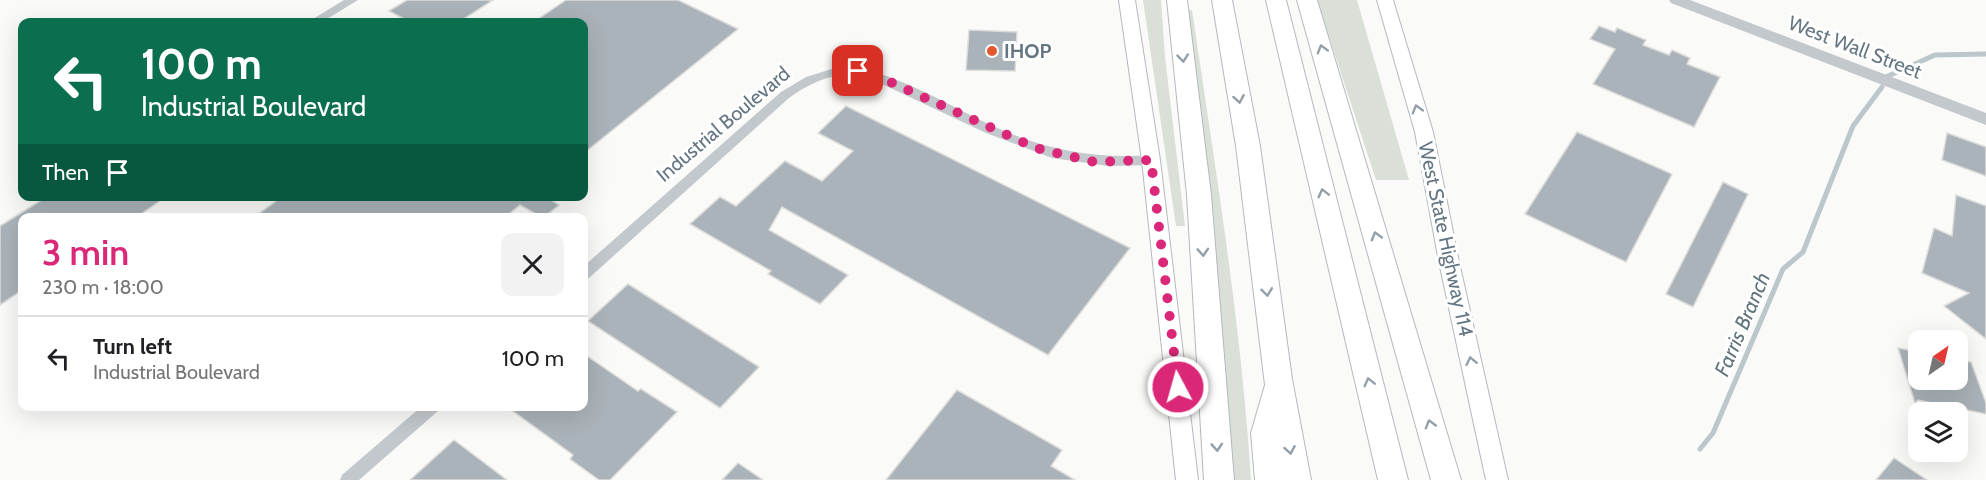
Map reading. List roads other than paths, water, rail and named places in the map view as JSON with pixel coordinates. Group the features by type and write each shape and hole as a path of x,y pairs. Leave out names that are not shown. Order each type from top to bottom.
{"highway":[{"path":"1177,0 1199,195 1219,480"},
{"path":"1222,0 1248,146 1278,379 1296,480"},
{"path":"1276,0 1393,480"},
{"path":"1307,0 1446,480"},
{"path":"1270,480 1266,433 1278,379"}],"main road":[{"path":"1127,0 1151,160 1187,480"},
{"name":"West State Highway 114","path":"1385,0 1424,132 1449,262 1499,478"}],"street":[{"path":"321,18 351,0"},
{"name":"West Wall Street","path":"1676,0 1986,119"},
{"name":"Industrial Boulevard","path":"588,269 785,95 799,84 836,72 858,71 879,77 995,131 1036,148 1070,158 1094,162 1151,160"},
{"path":"348,480 427,411"}],"waterway":[{"name":"Farris Branch","path":"1888,76 1935,55 1986,54"},
{"name":"Farris Branch","path":"1700,449 1713,433 1783,269 1803,252 1853,126 1882,87"}],"place":[{"name":"IHOP","path":"992,51"}]}
